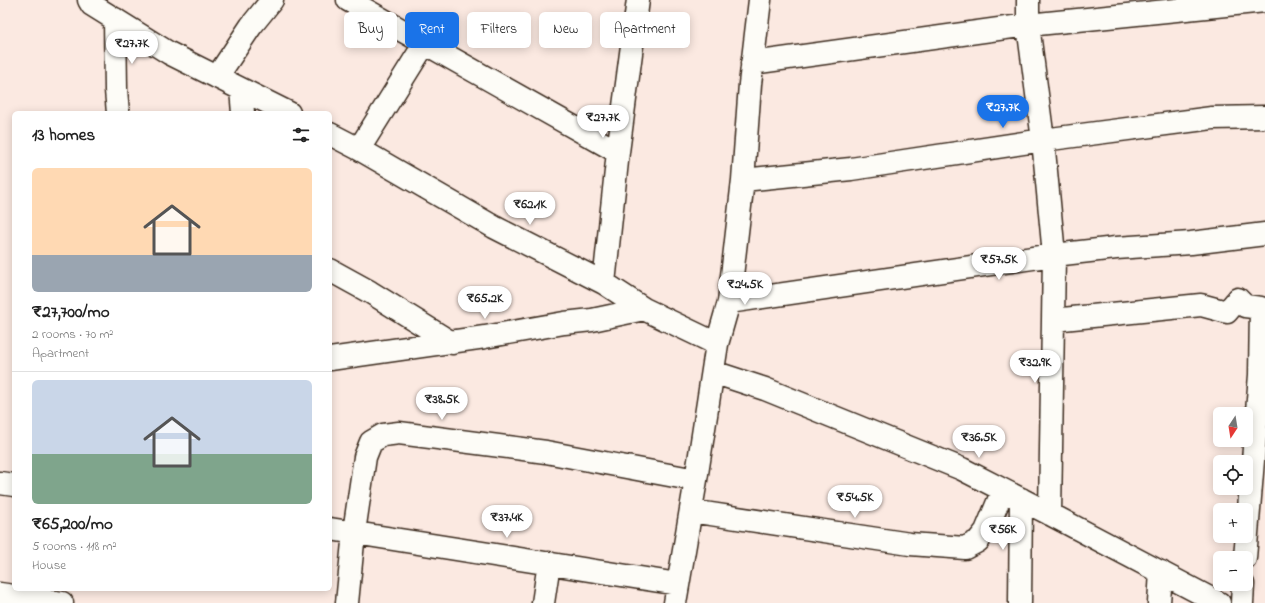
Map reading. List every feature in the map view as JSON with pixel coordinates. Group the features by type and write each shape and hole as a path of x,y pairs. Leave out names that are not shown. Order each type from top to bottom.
{"street":[{"path":"89,0 92,5 169,53 284,111"},
{"path":"217,77 251,26 272,0"},
{"path":"348,0 405,32"},
{"path":"604,283 618,152 638,0"},
{"path":"332,529 549,563 676,593 696,480 717,344 729,302 743,180 752,63 760,0"},
{"path":"1028,0 1028,25 1043,140 1054,256 1050,514"},
{"path":"752,63 1028,25 1265,0"},
{"path":"115,19 118,111"},
{"path":"359,149 422,48"},
{"path":"434,48 618,152"},
{"path":"241,89 243,111"},
{"path":"743,180 851,169 1043,140 1212,118 1265,117"},
{"path":"332,135 494,227 604,283 644,309 717,344"},
{"path":"729,302 1116,248 1191,243 1265,234"},
{"path":"332,271 370,292 452,343"},
{"path":"1053,320 1201,305 1227,312 1238,298 1245,306 1261,308 1260,375 1246,551"},
{"path":"332,359 452,343 564,323 592,320 644,309"},
{"path":"713,372 773,392 962,469 1219,603"},
{"path":"347,603 354,532 365,457 371,442 382,435 399,433 546,452 696,480"},
{"path":"0,483 12,485"},
{"path":"691,510 910,544 965,548 978,541 1012,494"},
{"path":"1012,494 1020,603"},
{"path":"543,603 549,563"},
{"path":"1159,603 1161,572"},
{"path":"1242,603 1243,591"},
{"path":"0,594 62,603"}]}
